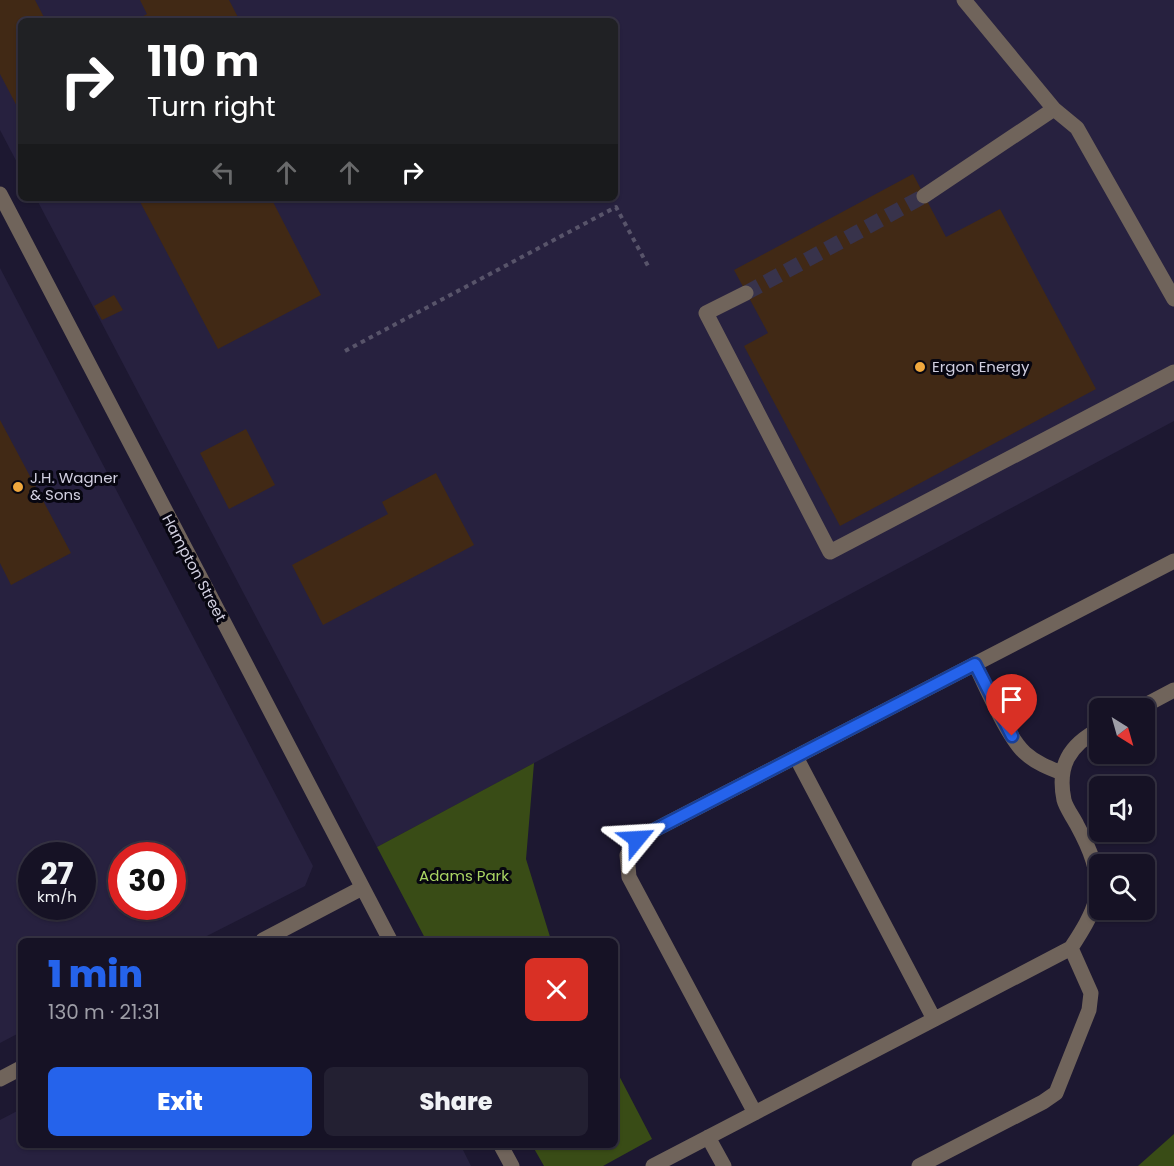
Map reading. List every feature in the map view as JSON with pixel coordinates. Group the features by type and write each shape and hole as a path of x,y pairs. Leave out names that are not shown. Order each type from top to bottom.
{"street":[{"path":"964,0 1054,109 1077,128 1174,299"},
{"path":"924,196 1054,109"},
{"name":"Hampton Street","path":"0,194 389,938"},
{"path":"746,293 706,313 830,552 1174,372"},
{"path":"755,1113 629,877 627,855 637,839 1174,561"},
{"path":"975,664 1012,736 1024,752 1042,765 1062,773"},
{"path":"1155,700 1174,690"},
{"path":"653,1166 1071,948 1083,929 1096,900 1096,875 1089,847 1064,802 1062,773 1068,753 1089,737"},
{"path":"796,757 934,1019"},
{"path":"267,938 362,888"},
{"path":"919,1166 1043,1102 1056,1093 1089,1010 1091,993 1071,948"},
{"path":"0,1079 18,1070"},
{"path":"708,1137 724,1166"},
{"path":"502,1148 512,1166"}],"path":[{"path":"345,351 616,207 648,266"}],"shaded area":[{"path":"0,0 1174,0 1174,421 377,847 38,201 618,201 618,18 18,18 18,164 0,130"},
{"path":"0,268 313,866 305,886 203,938 18,938 18,1034 0,1043"},
{"path":"18,1111 18,1148 462,1148 471,1166 0,1166 0,1120"}],"green space":[{"name":"Adams Park","path":"534,763 526,859 550,938 425,938 377,847"},
{"path":"618,1074 652,1139 603,1166 544,1166 534,1148 618,1148"},
{"path":"1174,1134 1174,1166 1138,1166"}],"building":[{"path":"0,0 35,0 44,18 18,18 18,108 0,74"},
{"path":"140,0 229,0 238,18 140,18 147,14"},
{"name":"Ergon Energy","path":"913,174 946,237 1000,209 1096,389 840,526 744,346 768,333 734,270"},
{"path":"140,201 273,201 321,295 218,349"},
{"path":"114,295 123,310 102,320 94,306"},
{"name":"J.H. Wagner & Sons","path":"0,420 71,553 11,585 0,563"},
{"path":"246,429 275,485 229,509 200,453"},
{"path":"436,473 474,545 323,625 292,565 388,514 382,502"}],"tunnel":[{"path":"746,293 924,196"}],"place":[{"name":"Ergon Energy","path":"920,367"},
{"name":"J.H. Wagner & Sons","path":"18,487"}],"route":[{"path":"637,839 975,664 1012,736"}]}
